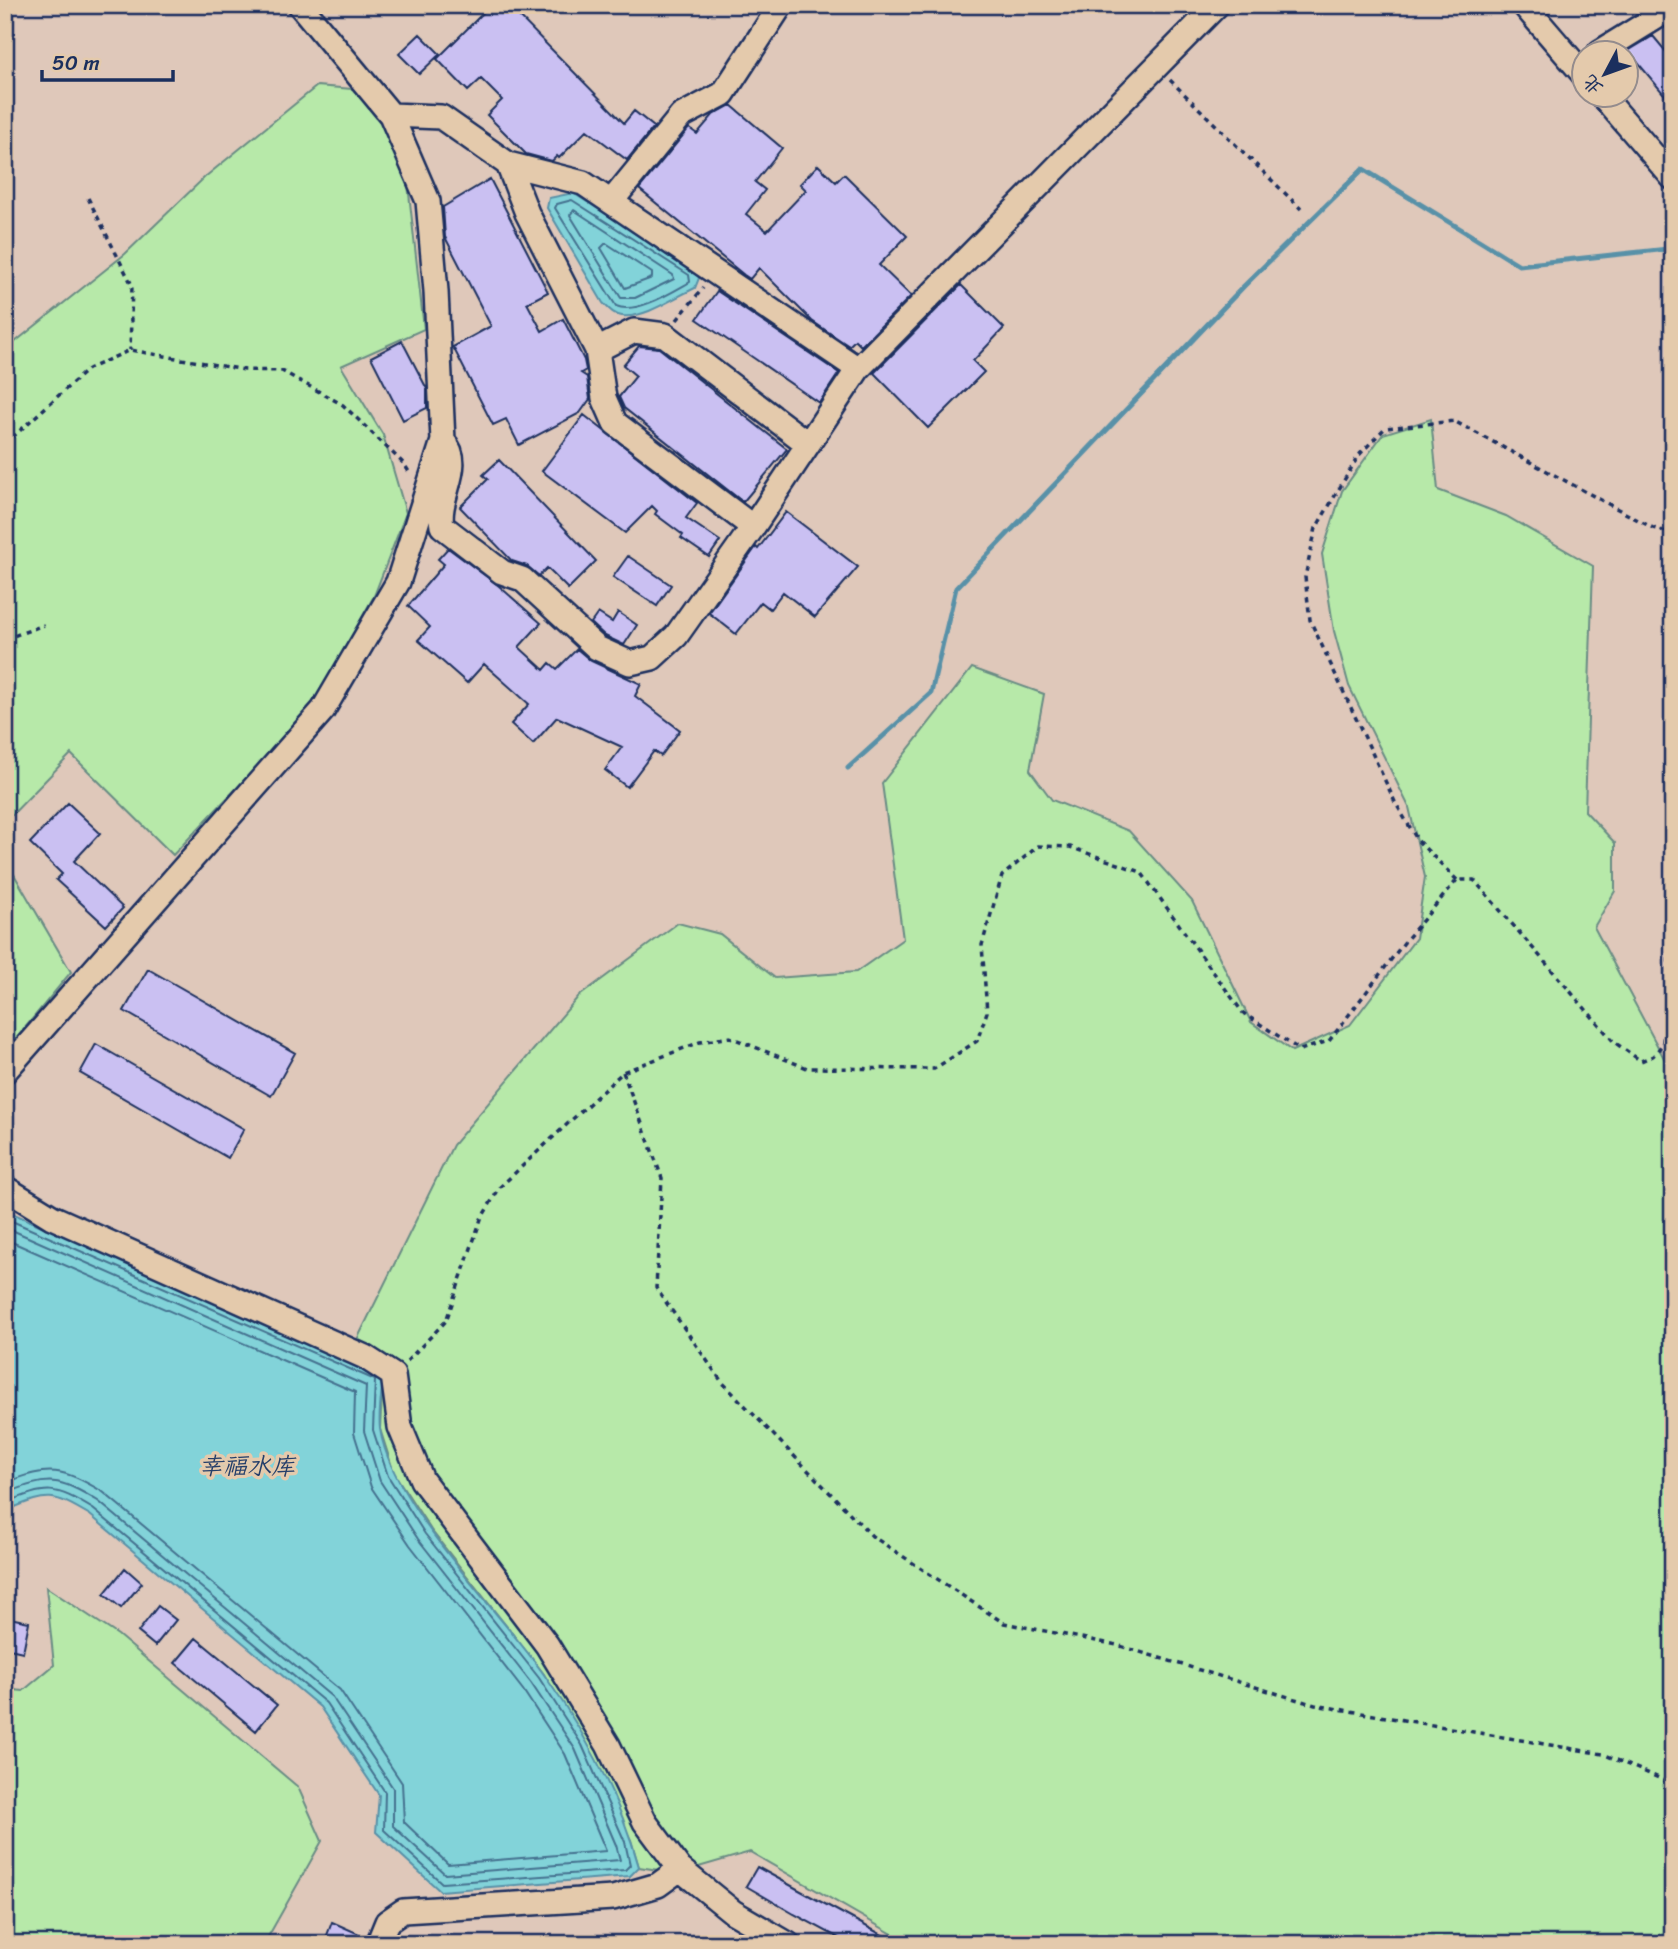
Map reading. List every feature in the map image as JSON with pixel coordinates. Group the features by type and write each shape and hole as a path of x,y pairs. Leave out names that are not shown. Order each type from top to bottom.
{"street":[{"path":"5,1071 323,710 398,582 443,442 436,291 428,201 391,115 300,5"},
{"path":"611,201 681,116 723,93 781,5"},
{"path":"443,442 450,449 454,461 439,511 442,526 502,572 522,579 597,648 630,663 652,658 676,636 753,527 858,369 1217,5"},
{"path":"1524,5 1570,56"},
{"path":"1623,38 1673,7"},
{"path":"1613,108 1673,178"},
{"path":"391,115 441,117 508,164 583,183 858,369"},
{"path":"508,164 527,213 597,350 604,398 615,423 753,527"},
{"path":"597,350 634,331 665,335 807,444"},
{"path":"5,1188 52,1217 365,1357 393,1375 400,1427 422,1480 547,1645 608,1745 645,1822 680,1869 733,1912 788,1944"},
{"path":"378,1944 387,1922 403,1912 612,1898 658,1885 680,1869"}],"path":[{"path":"1157,67 1301,209"},
{"path":"88,198 132,285 130,350"},
{"path":"665,335 715,272"},
{"path":"5,444 89,369 130,350 245,370 282,371 343,405 404,464 425,498"},
{"path":"1673,534 1653,528 1454,421 1385,428 1359,455 1315,528 1305,577 1311,620 1395,802 1418,841 1457,880 1474,880 1614,1042 1641,1061 1653,1056 1663,1044 1673,902"},
{"path":"5,639 44,625"},
{"path":"393,1375 446,1321 481,1219 500,1187 623,1072 700,1041 730,1037 807,1068 934,1069 977,1041 987,1012 982,945 1002,876 1038,846 1070,848 1141,872 1243,1013 1300,1050 1329,1041 1457,880"},
{"path":"623,1072 662,1178 656,1288 722,1382 872,1536 1004,1623 1116,1645 1315,1704 1603,1754 1673,1784"}],"green space":[{"path":"317,86 364,90 406,166 424,329 341,366 383,435 406,513 374,596 309,712 173,855 71,754 5,822 5,350 125,254 205,177"},
{"path":"1431,419 1438,490 1506,516 1593,566 1585,811 1615,843 1615,891 1594,927 1673,1075 1673,1944 910,1944 750,1852 678,1873 639,1867 631,1840 544,1674 431,1530 394,1473 380,1429 383,1376 347,1360 453,1145 578,997 678,923 720,934 775,978 856,972 903,939 882,783 972,668 1044,694 1030,770 1052,800 1129,831 1192,901 1251,1022 1292,1051 1350,1025 1416,938 1425,877 1409,807 1349,686 1334,631 1322,554 1342,491 1383,434"},
{"path":"5,859 71,972 5,1052"},
{"path":"46,1587 118,1635 298,1787 322,1841 264,1944 5,1944 5,1689 23,1691 54,1665"}],"water":[{"path":"573,193 696,271 699,278 695,288 640,314 622,316 612,311 603,303 547,208 549,198"},
{"name":"幸福水库","path":"5,1210 383,1376 380,1429 388,1459 404,1491 425,1523 545,1676 588,1744 612,1792 631,1841 639,1867 630,1876 440,1891 376,1832 379,1795 320,1707 90,1515 66,1502 49,1498 40,1498 5,1511"}],"building":[{"path":"491,5 508,5 624,123 634,111 654,127 627,160 587,130 559,158 557,156 552,161 526,154 487,115 502,100 481,79 468,91 437,59"},
{"path":"420,34 440,54 419,74 399,54"},
{"path":"1653,36 1673,60 1673,105 1640,65 1640,44"},
{"path":"731,105 782,148 755,182 765,190 746,214 767,231 806,190 800,184 818,165 836,182 844,174 907,236 879,265 911,296 861,346 855,340 849,346 812,321 759,268 750,279 744,275 639,189 689,128 697,134 713,115"},
{"path":"490,179 548,292 527,303 542,331 563,319 584,360 586,370 581,373 587,377 590,399 580,413 519,445 506,419 493,425 453,347 491,326 445,237 443,207"},
{"path":"961,285 1004,328 973,361 984,372 928,428 874,373"},
{"path":"717,291 839,373 819,403 697,319"},
{"path":"402,341 427,389 427,408 403,420 371,357"},
{"path":"639,346 659,348 787,449 743,502 624,408 619,397 636,376 623,365"},
{"path":"584,415 697,503 686,518 720,541 709,557 681,538 683,535 655,514 657,511 652,506 625,533 542,471"},
{"path":"499,460 596,561 568,589 547,568 539,576 527,566 512,561 460,507 488,479 483,475"},
{"path":"786,512 858,567 815,617 783,592 770,609 761,602 736,634 709,613 756,547 758,549"},
{"path":"448,548 499,586 541,623 519,647 544,670 550,663 557,669 577,649 591,661 641,684 635,696 680,730 661,756 654,751 627,787 605,770 622,747 557,717 533,744 511,724 529,704 484,664 467,683 418,640 430,627 408,606 444,564 438,559"},
{"path":"628,556 671,585 657,606 613,577"},
{"path":"618,612 637,625 624,645 605,636 591,623 598,613 612,622"},
{"path":"68,803 100,833 74,861 123,908 106,926 56,880 62,874 30,843"},
{"path":"148,969 295,1053 271,1096 124,1011"},
{"path":"96,1044 244,1129 228,1158 80,1073"},
{"path":"125,1568 142,1583 121,1608 104,1594"},
{"path":"158,1606 176,1620 155,1646 138,1632"},
{"path":"5,1617 29,1622 23,1652 5,1648"},
{"path":"196,1638 277,1705 256,1731 175,1663"},
{"path":"757,1867 899,1944 850,1944 794,1914 746,1886"},
{"path":"332,1922 366,1937 364,1944 339,1944 326,1938"}],"waterway":[{"path":"848,768 931,693 956,588 1244,286 1363,169 1519,265 1668,249"}]}
